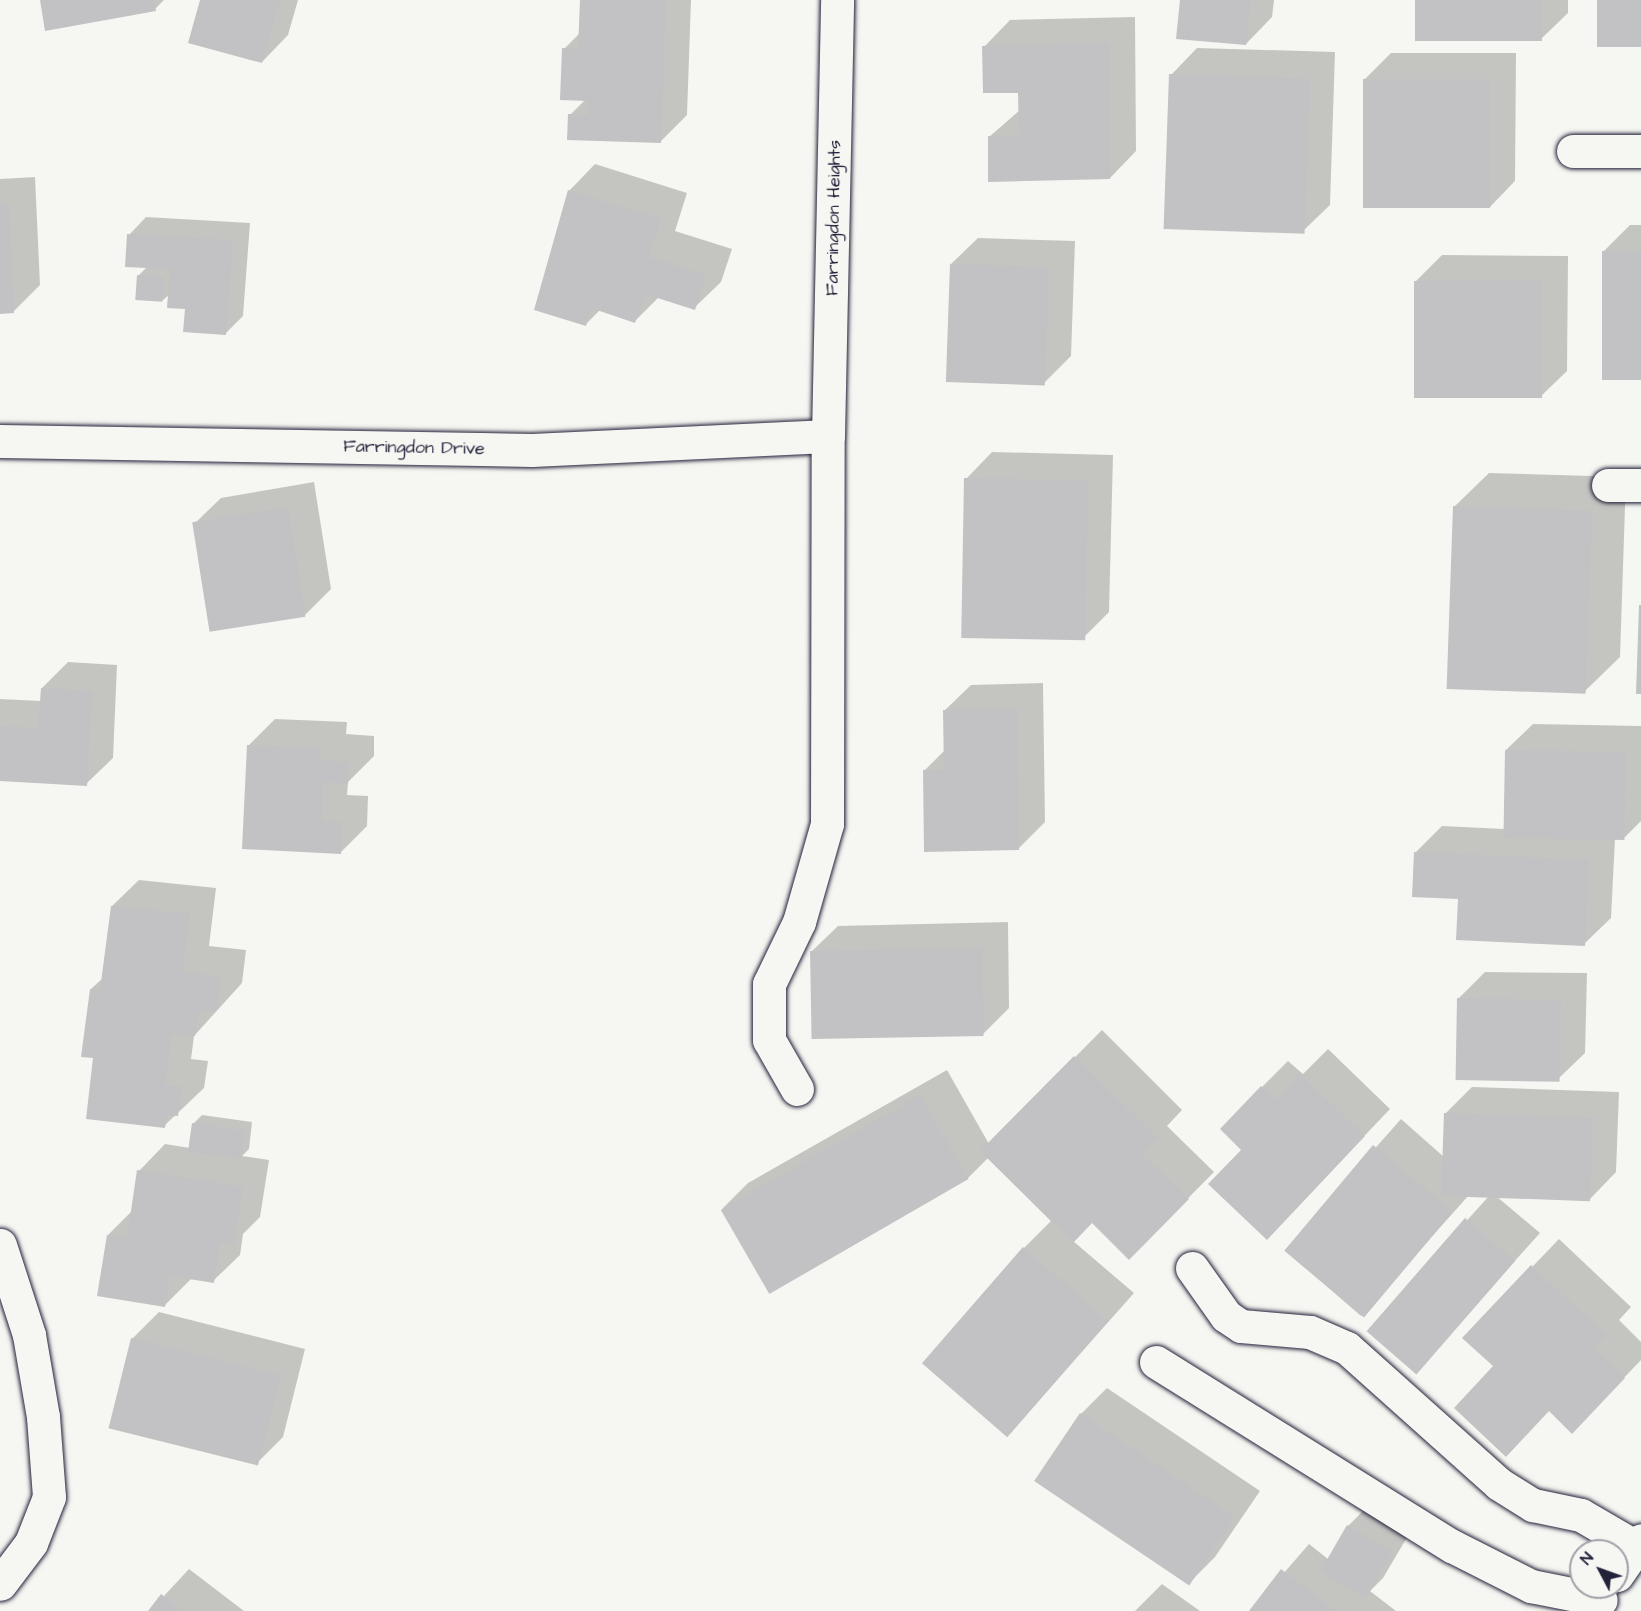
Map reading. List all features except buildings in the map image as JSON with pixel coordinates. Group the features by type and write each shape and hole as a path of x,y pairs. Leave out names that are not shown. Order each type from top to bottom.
{"street":[{"name":"Farringdon Heights","path":"797,1089 769,1040 769,984 799,921 827,824 828,436 837,0"},
{"path":"1573,151 1641,151"},
{"name":"Farringdon Drive","path":"0,441 532,450 828,436"},
{"path":"1608,486 1641,485"},
{"path":"0,1245 29,1335 43,1417 49,1497 31,1543 0,1584"},
{"path":"1192,1268 1226,1316 1241,1326 1310,1332 1347,1348 1499,1484 1533,1505 1581,1515 1639,1546 1629,1560"},
{"path":"1156,1362 1452,1546 1531,1586 1569,1590"}]}
